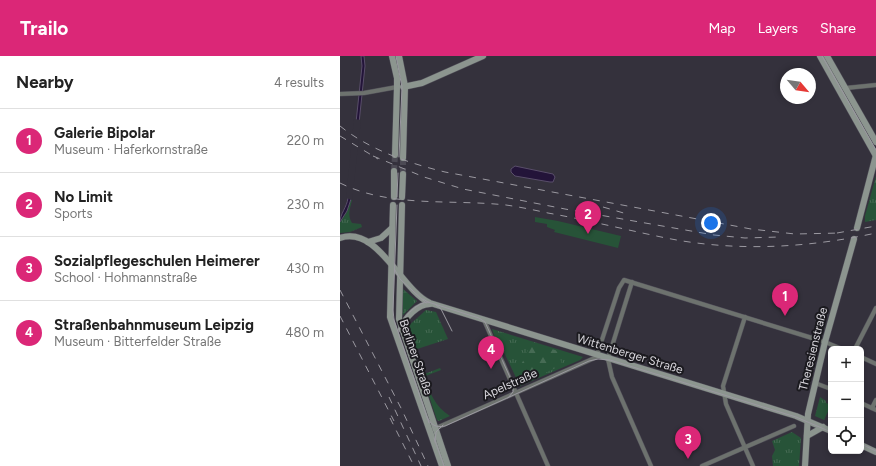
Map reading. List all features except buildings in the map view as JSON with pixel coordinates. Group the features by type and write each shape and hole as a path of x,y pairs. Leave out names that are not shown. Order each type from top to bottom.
{"main road":[{"path":"392,56 397,78 395,156"},
{"path":"399,56 405,86 403,158"},
{"path":"397,87 422,83 483,56"},
{"path":"820,56 876,156 874,170 857,228"},
{"path":"827,56 875,139"},
{"path":"394,171 394,197"},
{"path":"402,197 403,174"},
{"name":"Berliner Straße","path":"393,205 390,317 432,430 448,466"},
{"name":"Berliner Straße","path":"402,205 397,272 398,314 401,329 442,466"},
{"path":"340,238 351,237 368,242 381,238 392,228"},
{"name":"Theresienstraße","path":"805,466 808,414 825,342 854,239"},
{"name":"Wittenberger Straße","path":"368,242 378,249 397,272 423,299 432,304 724,394 808,421 828,430"},
{"path":"401,329 405,321 418,307 424,304 432,304"},
{"path":"807,436 823,427"},
{"path":"864,446 876,452"}],"street":[{"path":"846,88 876,85"},
{"path":"340,94 364,93 397,87"},
{"path":"598,355 619,288 624,280 835,346"},
{"path":"632,282 608,359 612,377 651,466"},
{"path":"857,346 876,308"},
{"path":"745,317 723,386 726,404 753,466"},
{"path":"484,320 548,466"},
{"name":"Apelstraße","path":"432,430 598,355"},
{"path":"864,359 876,364"},
{"path":"816,383 828,388"},
{"path":"864,404 874,409 876,400"},
{"path":"702,466 794,426"}],"green space":[{"path":"876,176 876,220 865,222 865,216"},
{"path":"351,199 349,215 350,220 352,223 361,224 362,227 350,232 340,233 340,222 347,211"},
{"path":"535,217 621,236 618,248 554,232 555,230 547,227 547,224 535,222"},
{"path":"403,289 417,301 402,316"},
{"path":"426,310 436,312 448,339 414,350 406,328"},
{"path":"492,329 583,357 580,360 520,386 500,344 496,341"},
{"path":"530,342 558,351 562,365 521,384 517,371 526,356"},
{"path":"440,368 441,370 423,377 437,404 450,416 439,421 437,420 422,375"},
{"path":"820,397 828,404 828,411 824,420 815,416"},
{"path":"792,432 801,438 799,466 773,466 772,456 775,450 772,441"}],"shaded area":[{"path":"361,56 364,56 365,66 351,199 347,211 340,222 348,198 362,66"},
{"path":"515,166 553,174 555,177 553,182 550,182 515,176 511,172 511,169"}],"pier":[{"path":"354,119 361,120 352,200 346,198"}],"tunnel":[{"path":"394,171 395,155"},
{"path":"403,158 403,174"}],"tram line":[{"path":"396,56 402,87 399,157"},
{"path":"822,56 876,150"},
{"path":"397,197 398,173"},
{"path":"397,205 393,310 394,320 429,423"},
{"path":"395,270 400,279 426,303"},
{"path":"423,299 428,302 479,318 485,322 513,384 513,392 508,398"},
{"path":"399,332 405,317 414,308 429,302"},
{"path":"435,304 441,309 452,331"},
{"path":"427,417 434,425 439,427 445,426 589,361 598,359 610,360 796,417 828,431"},
{"path":"435,442 436,432 443,425"},
{"path":"434,438 444,466"},
{"path":"864,445 876,451"}],"railway":[{"path":"340,126 364,142 390,155 445,172 751,229 795,234 841,233"},
{"path":"340,136 378,159"},
{"path":"373,156 424,177 463,189 565,209 714,235 745,238 779,237"},
{"path":"340,183 359,191 379,196 421,201 506,205 666,238 719,245 745,247 798,245 876,233"},
{"path":"603,207 627,214"},
{"path":"837,233 876,226"},
{"path":"340,290 402,410 428,466"},
{"path":"340,316 394,421"},
{"path":"389,397 421,466"},
{"path":"390,418 414,466"}],"place":[{"name":"No Limit","path":"588,234"},
{"name":"Galerie Bipolar","path":"785,316"},
{"name":"Straßenbahnmuseum Leipzig","path":"491,369"},
{"name":"Sozialpflegeschulen Heimerer","path":"688,459"}]}
